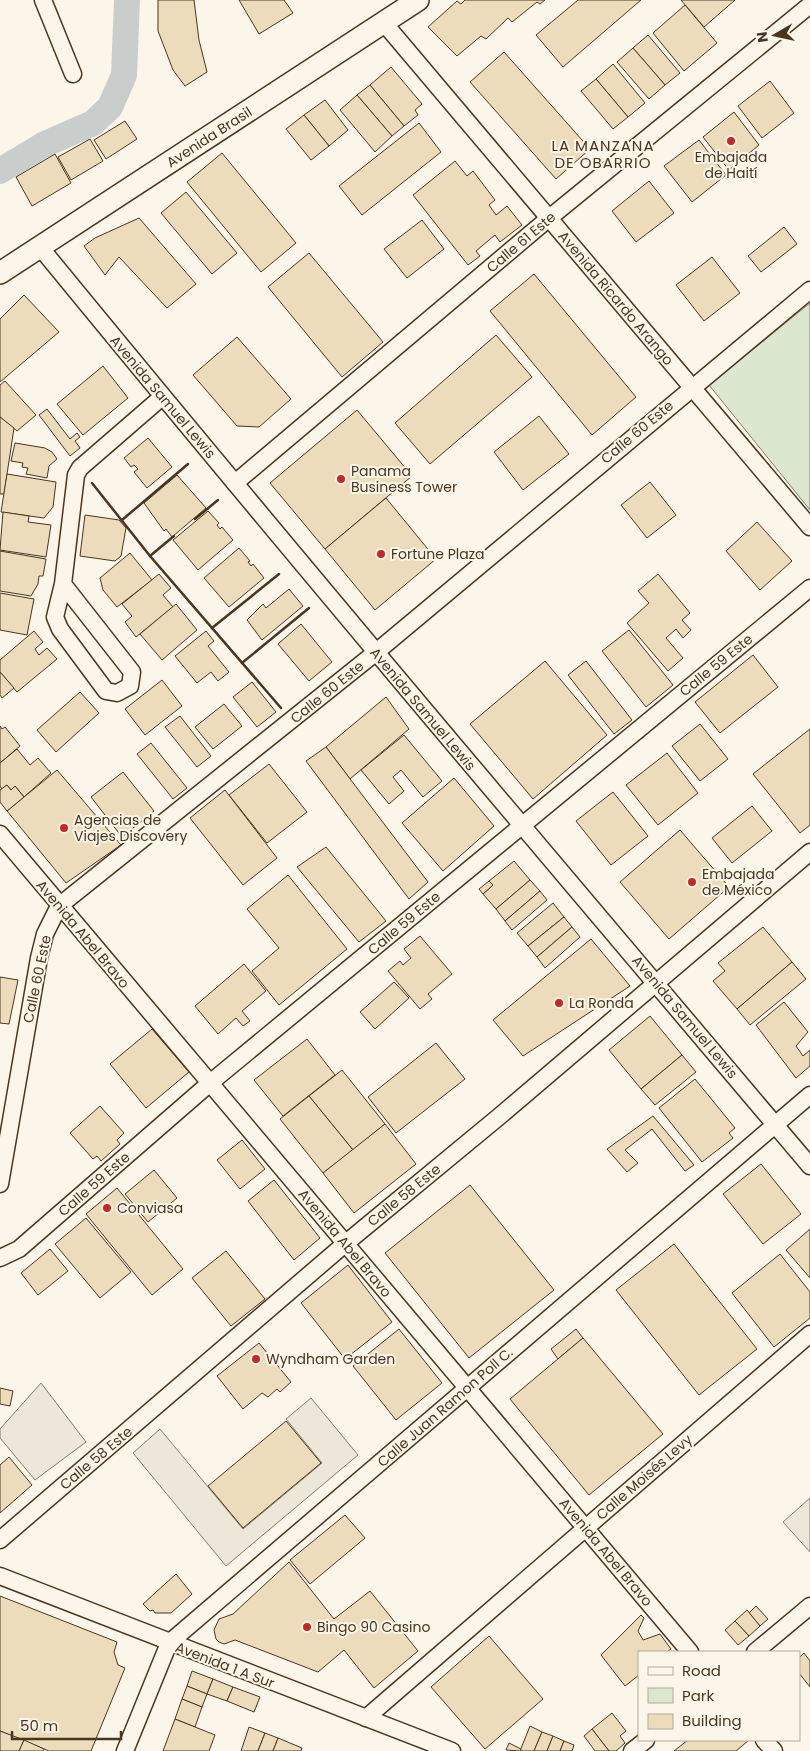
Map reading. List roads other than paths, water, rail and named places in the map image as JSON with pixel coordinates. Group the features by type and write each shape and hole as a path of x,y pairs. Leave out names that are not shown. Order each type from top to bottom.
{"main road":[{"name":"Avenida Brasil","path":"0,273 418,0"}],"street":[{"path":"43,0 73,74"},
{"name":"Calle 61 Este","path":"235,483 548,219 810,5"},
{"name":"Avenida Ricardo Arango","path":"384,23 810,527"},
{"name":"Avenida Samuel Lewis","path":"40,247 375,653 657,983 810,1166"},
{"name":"Calle 60 Este","path":"0,1184 39,958 45,934 59,906 375,653 691,387 810,290"},
{"path":"63,584 132,672 130,686 118,693 106,692 60,629 55,617 63,584 76,475 80,468 162,397"},
{"name":"Calle 59 Este","path":"0,1258 19,1249 210,1083 810,588"},
{"name":"Avenida Abel Bravo","path":"0,834 689,1651"},
{"name":"Calle 58 Este","path":"0,1540 346,1242 657,983 810,852"},
{"name":"Calle Juan Ramon Poll C.","path":"125,1751 169,1643 810,1095"},
{"name":"Calle Moisés Levy","path":"366,1718 810,1334"},
{"name":"Avenida 1 A Sur","path":"0,1576 452,1751"},
{"path":"756,1651 810,1606"},
{"path":"632,1751 645,1741"},
{"path":"765,1741 774,1751"}],"waterway":[{"path":"0,171 43,145 93,123 110,107 124,75 127,0"}],"place":[{"name":"Embajada de Haití","path":"731,141"},
{"name":"Panama Business Tower","path":"341,479"},
{"name":"Fortune Plaza","path":"381,554"},
{"name":"Agencias de Viajes Discovery","path":"64,828"},
{"name":"Embajada de México","path":"692,882"},
{"name":"La Ronda","path":"559,1003"},
{"name":"Conviasa","path":"107,1208"},
{"name":"Wyndham Garden","path":"256,1359"},
{"name":"Bingo 90 Casino","path":"307,1627"}],"district":[{"name":"LA MANZANA DE OBARRIO","path":"603,154"}]}
